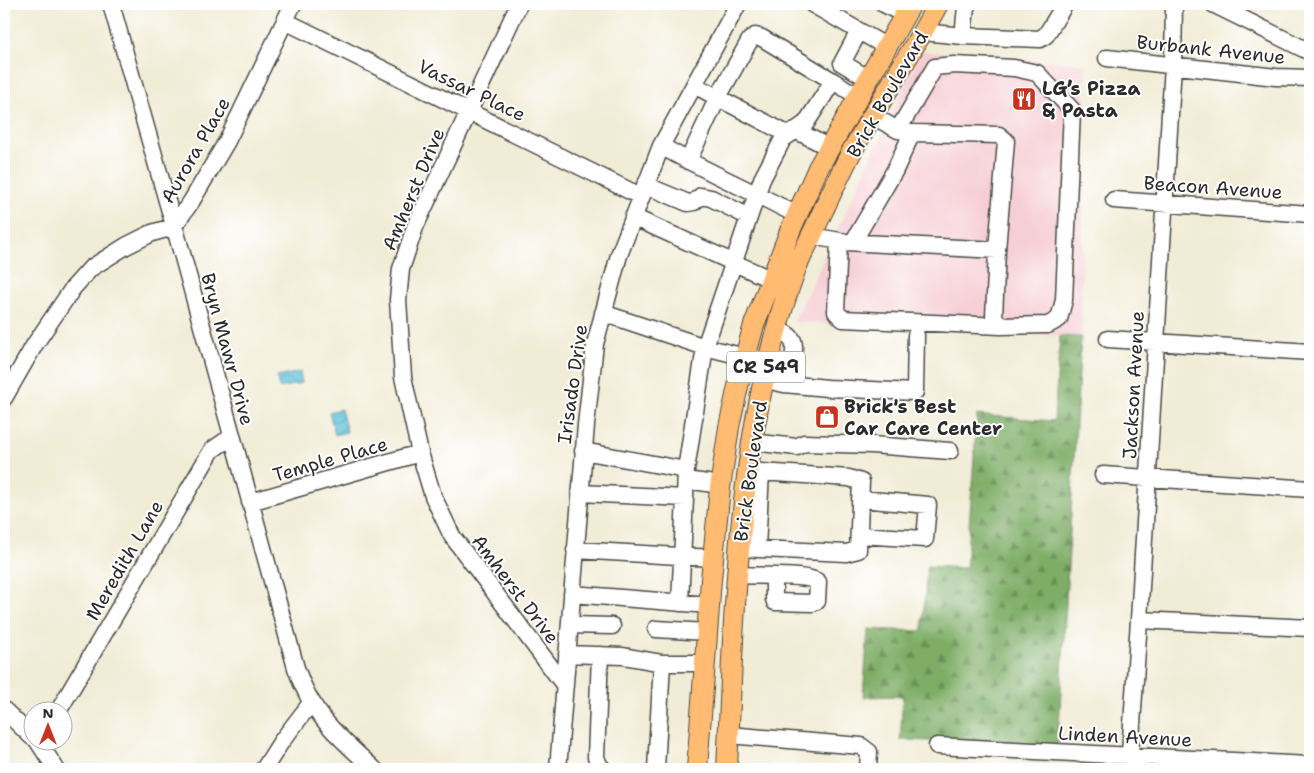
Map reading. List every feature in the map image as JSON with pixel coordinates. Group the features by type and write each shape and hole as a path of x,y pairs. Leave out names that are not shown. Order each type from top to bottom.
{"main road":[{"name":"Brick Boulevard","path":"727,769 737,576 748,548 754,471 751,442 776,329 797,267 852,152 938,4"},
{"name":"Brick Boulevard","path":"697,769 709,605 721,485 729,427 754,325 818,168 908,9"}],"street":[{"name":"Bryn Mawr Drive","path":"111,4 302,686 319,715 374,769"},
{"name":"Aurora Place","path":"4,398 35,344 73,288 91,268 126,246 152,233 173,227 191,202 227,141 293,4"},
{"name":"Amherst Drive","path":"519,4 415,227 401,269 398,300 403,377 420,453 433,496 452,536 565,686"},
{"name":"Irisado Drive","path":"558,769 583,452 595,344 619,255 661,146 738,4"},
{"path":"812,4 887,47"},
{"path":"884,4 908,9"},
{"path":"963,36 966,7 968,4"},
{"path":"923,32 963,36 1040,39 1046,35 1065,4"},
{"name":"Jackson Avenue","path":"1129,763 1140,620 1173,65 1174,4"},
{"path":"1213,4 1310,52"},
{"name":"Vassar Place","path":"284,21 470,111 643,190 688,204 701,196 711,198 749,217"},
{"path":"859,31 842,63 869,79"},
{"path":"688,161 718,97 750,40 755,36 762,38 858,97"},
{"name":"Burbank Avenue","path":"1107,58 1276,77 1310,78"},
{"path":"954,65 1014,68 1037,73 1072,110 1064,300 1059,319 1048,325 1001,326 843,319 836,312 846,241 895,170 905,132 935,67 954,65"},
{"path":"680,603 686,475 706,347 762,179 783,139 806,123 833,81"},
{"path":"694,85 792,133 830,148"},
{"path":"873,116 905,132 999,135 1006,140 997,250 994,317 1001,326"},
{"path":"661,146 797,216"},
{"name":"Beacon Avenue","path":"1114,200 1310,214"},
{"path":"633,217 772,280"},
{"path":"811,236 846,241 997,250"},
{"path":"603,313 745,358"},
{"path":"776,329 788,334 793,340 794,347 790,371 784,384"},
{"path":"763,381 828,388 915,392 916,335"},
{"path":"1108,339 1310,352"},
{"name":"Meredith Lane","path":"65,700 212,450 231,437"},
{"path":"751,442 797,446 804,443 872,445 950,452"},
{"path":"583,452 686,475 721,485"},
{"name":"Temple Place","path":"250,502 420,453"},
{"path":"748,548 846,553 858,550 860,482 850,478 754,471"},
{"path":"1103,476 1310,489"},
{"path":"580,493 685,498"},
{"path":"859,535 925,539 928,505 860,499"},
{"path":"575,555 713,563"},
{"path":"737,576 774,577"},
{"path":"572,594 709,605"},
{"path":"1140,620 1310,628"},
{"path":"570,625 612,626"},
{"path":"656,629 708,632"},
{"path":"567,654 623,656 662,663 706,663"},
{"path":"600,655 596,757 598,765 603,769"},
{"path":"656,769 662,663"},
{"path":"264,769 281,742 311,703"},
{"path":"4,710 22,726"},
{"path":"729,734 862,746 869,752 868,769"},
{"name":"Linden Avenue","path":"937,746 1129,763 1310,765"},
{"path":"44,750 56,769"}],"shaded area":[{"path":"921,51 1086,64 1081,337 794,322"}],"green space":[{"path":"1060,336 1081,337 1058,745 900,740 903,696 863,697 868,629 922,631 927,566 966,568 977,415 1054,421"}],"water":[{"path":"300,372 302,383 279,388 277,377"},
{"path":"341,409 347,432 335,435 329,412"}],"place":[{"name":"LG’s Pizza & Pasta","path":"1024,99"},
{"name":"Brick's Best Car Care Center","path":"827,417"}]}
